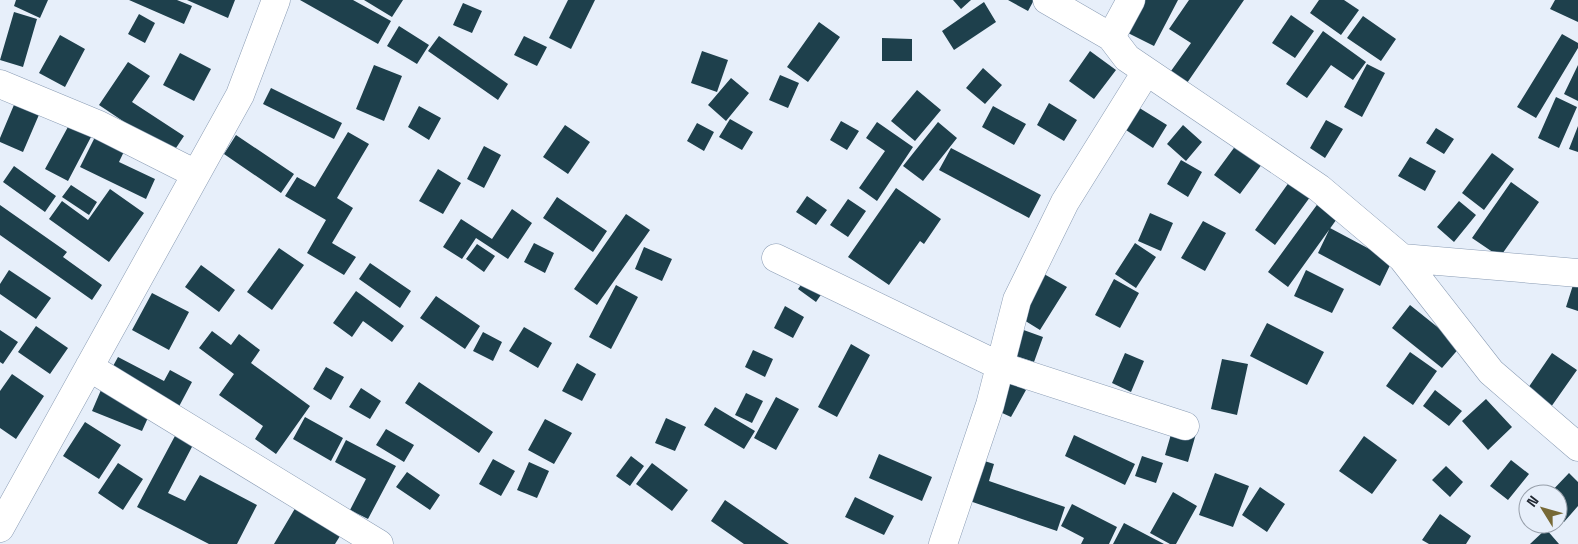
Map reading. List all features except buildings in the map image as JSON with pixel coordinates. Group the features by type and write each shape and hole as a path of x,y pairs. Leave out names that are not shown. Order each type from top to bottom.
{"street":[{"path":"0,528 240,95 276,0"},
{"path":"1047,0 1111,37 1127,58 1146,72 1319,188 1402,258 1491,372 1578,447"},
{"path":"1111,37 1131,0"},
{"path":"944,544 990,405 1017,300 1061,211 1146,72"},
{"path":"0,84 99,125 196,174"},
{"path":"776,258 1000,366 1185,426"},
{"path":"1402,258 1578,273"},
{"path":"89,367 378,544"}]}
